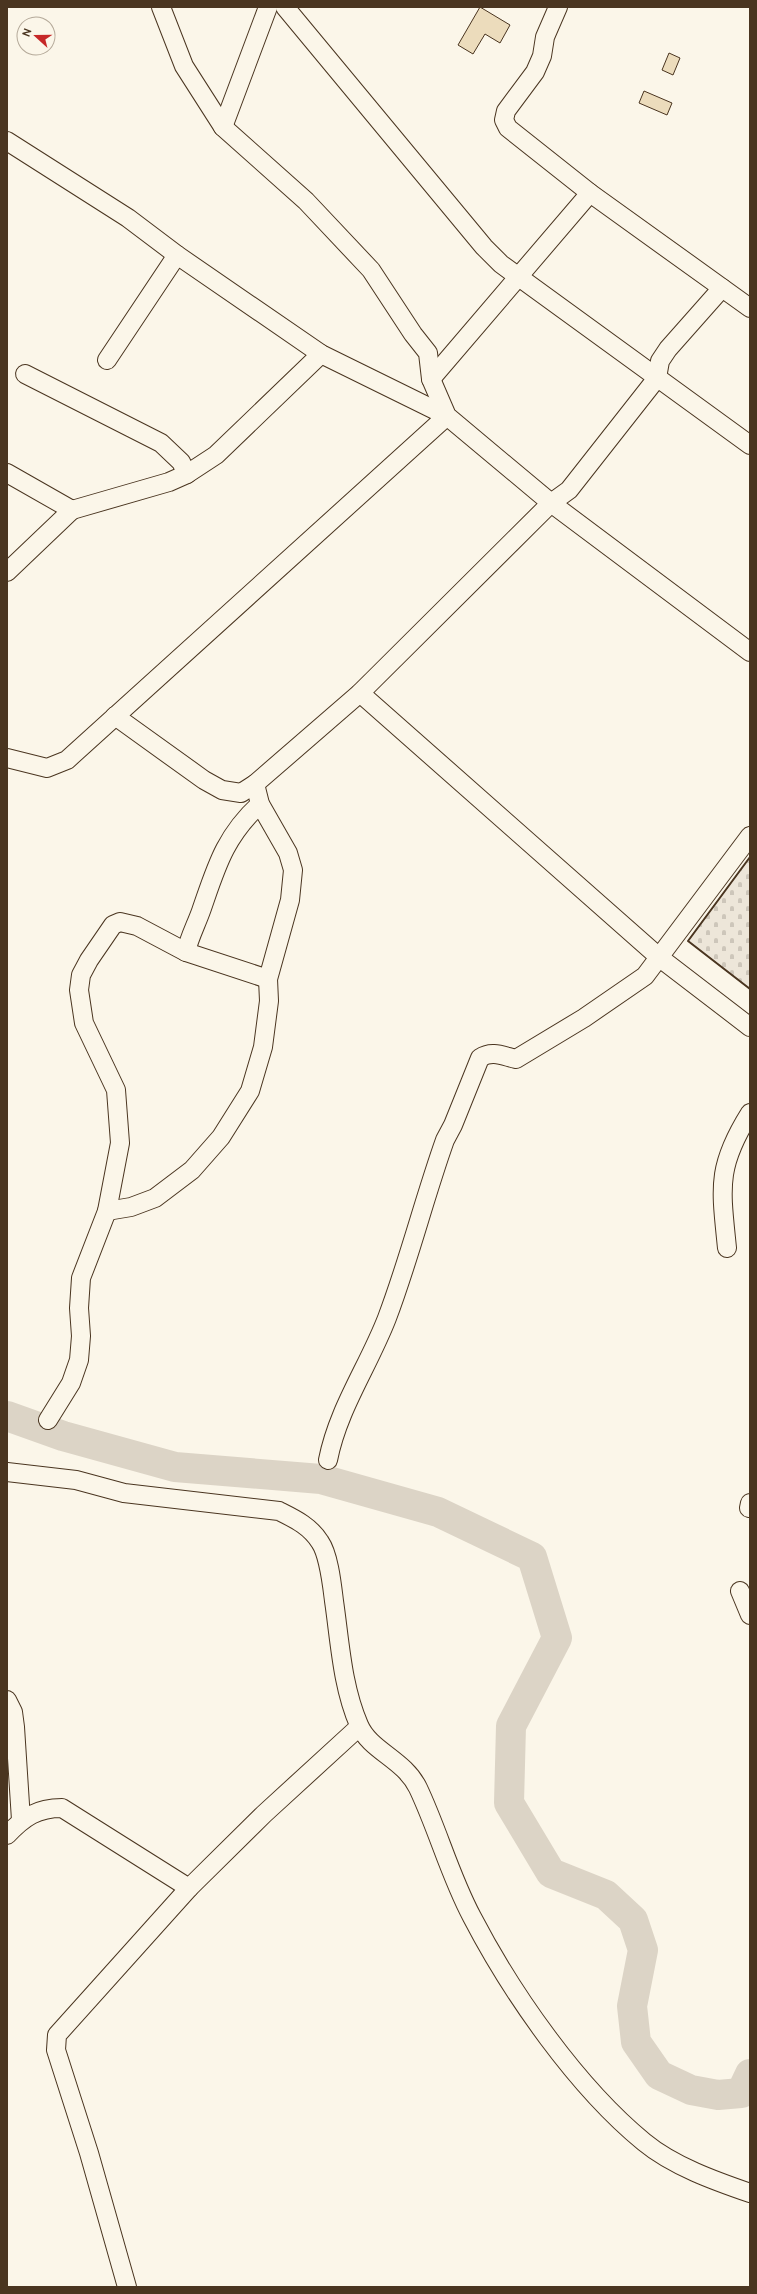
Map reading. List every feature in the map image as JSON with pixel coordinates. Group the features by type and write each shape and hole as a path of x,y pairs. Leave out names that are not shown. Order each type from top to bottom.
{"street":[{"path":"161,7 184,66 223,127 306,201 371,270 413,334 428,353 430,379 448,416"},
{"path":"223,127 268,7"},
{"path":"285,7 484,247 501,264 750,445"},
{"path":"558,7 544,37 542,56 535,72 506,111 504,120 508,128 590,193 750,308"},
{"path":"7,141 128,218 177,255 320,354 448,416 551,503 750,652"},
{"path":"430,379 590,193"},
{"path":"107,360 177,255"},
{"path":"115,716 204,780 222,790 240,793 255,784 360,693 551,503 569,490 657,378 660,361 668,349 722,288"},
{"path":"7,572 72,510 169,482 187,474 216,455 320,354"},
{"path":"25,374 161,443 181,462 187,474"},
{"path":"7,758 46,768 67,760 448,416"},
{"path":"7,473 72,510"},
{"path":"360,693 660,958 750,1027"},
{"path":"107,1211 130,1207 155,1198 192,1170 221,1138 250,1091 263,1047 269,1001 268,979 290,900 293,870 288,853 260,804 255,784"},
{"path":"186,952 216,870 230,837 245,818 260,804"},
{"path":"328,1460 332,1441 343,1411 364,1371 387,1318 444,1140 454,1125 480,1058 487,1054 497,1054 516,1059 584,1018 645,976 750,836"},
{"path":"48,1420 71,1383 79,1360 81,1336 79,1308 81,1278 107,1211 120,1143 116,1090 84,1023 79,990 81,975 88,960 113,925 120,922 136,926 186,952 268,979"},
{"path":"727,1248 722,1183 724,1168 733,1140 750,1113"},
{"path":"7,1472 76,1480 124,1493 279,1511 302,1522 321,1543 331,1578 345,1684 359,1727 374,1746 401,1764 417,1786 472,1918 506,1974 562,2057 613,2112 645,2143 680,2164 750,2193"},
{"path":"740,1591 750,1615"},
{"path":"7,1700 13,1712 15,1727 21,1820"},
{"path":"128,2287 89,2153 56,2050 57,2034 189,1888 264,1814 359,1727"},
{"path":"7,1834 21,1820 45,1808 62,1808 189,1888"}],"green space":[{"path":"750,857 750,989 688,941"}],"building":[{"path":"480,7 510,25 500,43 485,34 473,54 458,45"},
{"path":"669,53 680,58 673,75 662,70"},
{"path":"644,91 672,103 667,115 639,103"}],"waterway":[{"path":"7,1416 63,1436 175,1467 321,1479 438,1512 532,1557 557,1638 511,1726 509,1803 551,1873 606,1895 633,1920 643,1950 632,2006 636,2042 659,2075 691,2090 718,2095 741,2093 750,2074"}],"wall":[{"path":"750,857 688,941 750,989"}]}
